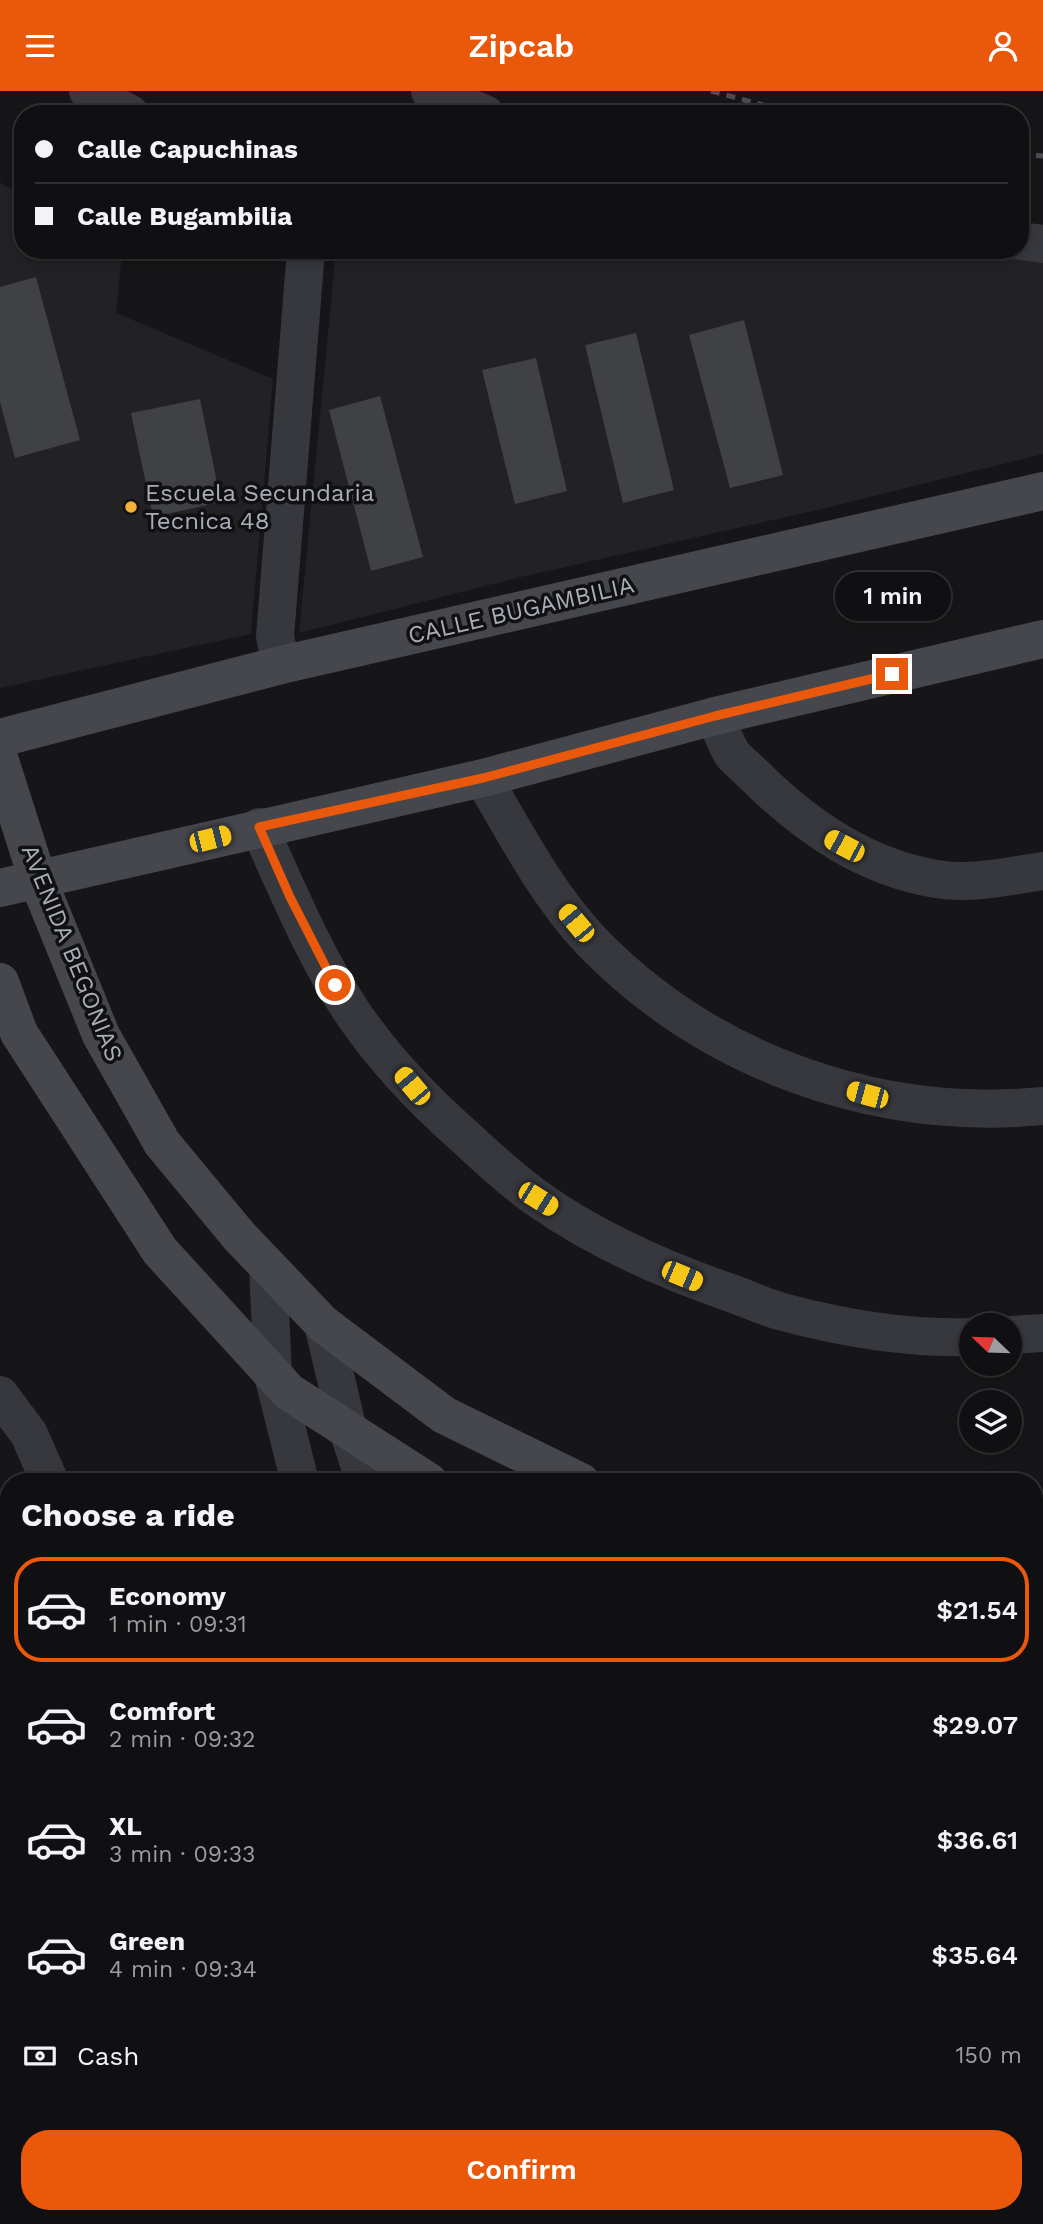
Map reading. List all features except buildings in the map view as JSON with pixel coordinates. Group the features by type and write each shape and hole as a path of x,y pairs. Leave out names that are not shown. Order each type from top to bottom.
{"street":[{"path":"88,91 114,105"},
{"path":"430,91 463,105"},
{"path":"281,665 275,636 305,259"},
{"name":"CALLE BUGAMBILIA","path":"0,738 281,665 1043,491"},
{"path":"0,888 483,778 715,716 1043,639"},
{"path":"715,716 732,753 778,798 822,834 867,858 937,879 974,881 1043,871"},
{"name":"AVENIDA BEGONIAS","path":"0,761 38,880 101,1035 162,1143 239,1236 323,1324 444,1415 563,1473"},
{"path":"483,778 537,872 591,940 668,1009 707,1033 805,1079 883,1100 971,1109 1043,1106"},
{"path":"259,827 290,897 335,985 353,1013 412,1086 440,1115 505,1174 538,1199 613,1244 655,1264 781,1311 879,1331 959,1337"},
{"path":"0,982 19,1033 160,1251 289,1392 415,1473"},
{"path":"268,1267 274,1375 298,1473"},
{"path":"323,1324 348,1430 362,1473"},
{"path":"1022,1334 1043,1333"},
{"path":"0,1395 29,1434 46,1473"}],"shaded area":[{"name":"Escuela Secundaria Tecnica 48","path":"0,183 14,190 14,259 121,259 116,313 273,379 251,634 0,688"},
{"path":"335,259 1043,261 1043,454 813,511 517,578 299,633"}],"railway":[{"path":"711,91 763,105"},
{"path":"1029,155 1043,156"}],"place":[{"name":"Escuela Secundaria Tecnica 48","path":"131,507"}],"route":[{"path":"335,985 290,897 259,827 483,778 715,716 892,674"}]}
